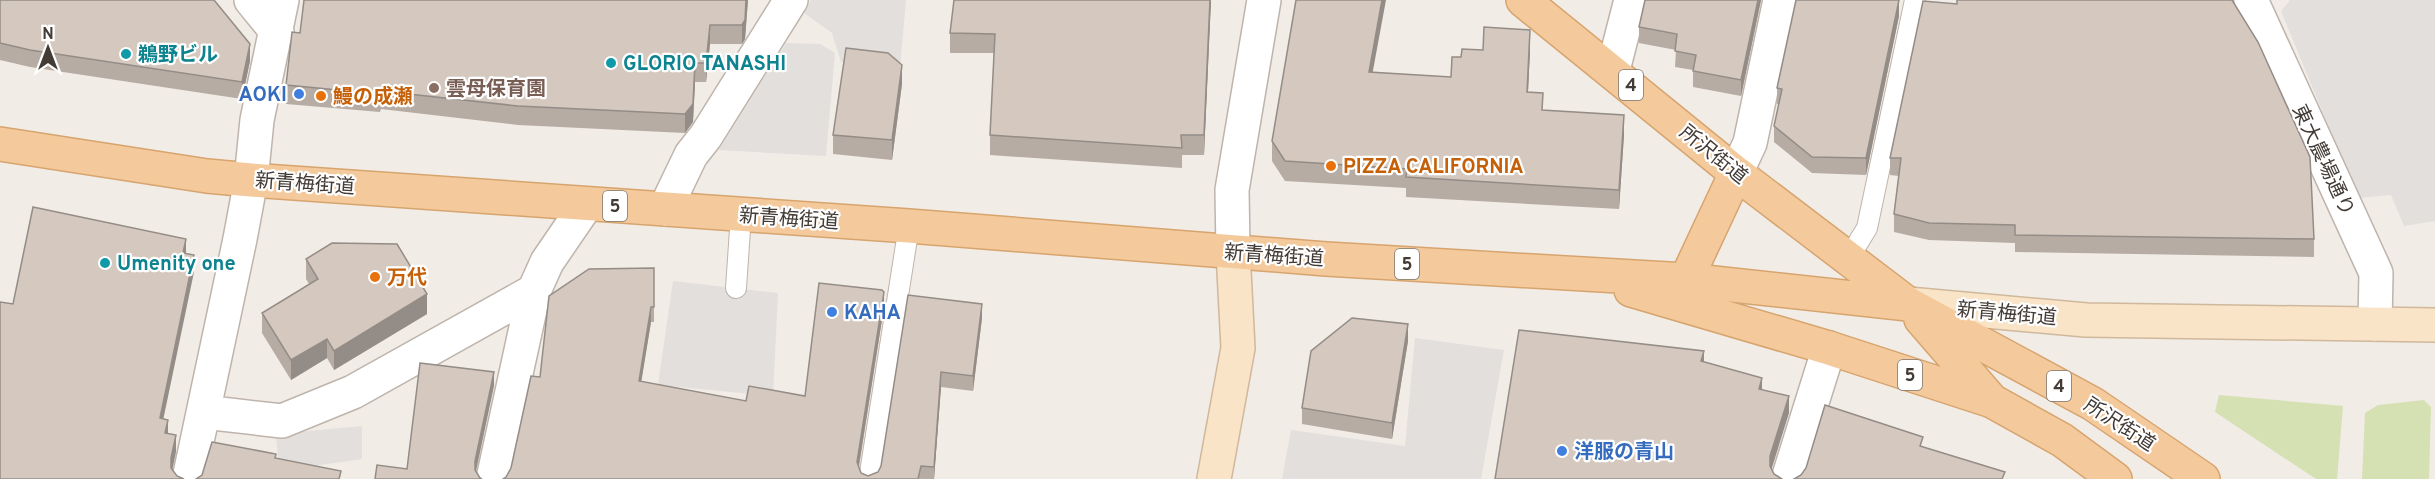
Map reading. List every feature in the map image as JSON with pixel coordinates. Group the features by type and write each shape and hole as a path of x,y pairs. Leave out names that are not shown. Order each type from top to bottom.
{"main road":[{"name":"所沢街道","path":"1524,0 1613,70 1736,173 1908,304 2093,404 2203,479"},
{"name":"新青梅街道","path":"0,144 207,176 251,180 909,226 1233,252 1686,280 2086,320 2435,325"},
{"path":"1686,280 1736,173"},
{"path":"1214,479 1238,348 1233,252"},
{"name":"新青梅街道","path":"1581,275 1829,348 1992,401"},
{"name":"所沢街道","path":"1908,304 1992,401 2062,440 2115,479"}],"street":[{"path":"251,0 277,32"},
{"path":"189,479 251,180 257,120 282,0"},
{"path":"665,209 691,155 751,82 792,0"},
{"path":"1233,252 1232,190 1264,0"},
{"path":"1613,70 1631,0"},
{"path":"1736,173 1750,143 1780,0"},
{"name":"東大農場通り","path":"2251,0 2376,273 2374,324"},
{"path":"493,479 534,291 547,262 586,205"},
{"path":"204,412 282,421 352,392 534,291"},
{"path":"1788,479 1829,348"}],"lane":[{"path":"1848,259 1867,228 1915,0"},
{"path":"736,288 741,215"},
{"path":"869,479 909,226"}],"green space":[{"path":"2219,395 2343,406 2337,479 2316,479 2215,412"},
{"path":"2424,400 2431,407 2429,479 2362,479 2365,413 2378,405"}],"shaded area":[{"path":"811,0 906,0 900,68 841,62 832,33 804,13"},
{"path":"2290,0 2435,0 2435,221 2404,226 2391,195 2358,198 2281,11"},
{"path":"786,43 820,44 835,53 826,156 719,150"},
{"path":"673,281 778,293 773,396 658,385"},
{"path":"1415,338 1504,350 1481,479 1282,479 1291,430 1405,446"},
{"path":"362,426 362,459 279,471 276,434"}],"building":[{"name":"鵜野ビル","path":"0,0 214,0 250,44 242,82 30,50 0,43"},
{"path":"304,0 746,0 745,20 742,25 710,25 706,63 695,63 693,104 685,114 518,106 381,91 380,94 286,85 292,32 300,33"},
{"path":"954,0 1210,0 1204,135 1181,135 1182,148 990,135 995,34 950,33"},
{"path":"1296,0 1382,0 1369,72 1451,77 1452,57 1461,57 1462,49 1483,50 1484,27 1530,30 1527,92 1543,93 1542,110 1624,115 1619,190 1406,177 1407,169 1285,161 1272,141"},
{"path":"1645,0 1758,0 1741,80 1693,71 1696,55 1675,51 1677,34 1639,27"},
{"path":"1796,0 1899,0 1866,158 1812,157 1774,126 1782,89 1777,88"},
{"path":"1957,0 2232,0 2258,42 2310,157 2314,239 2015,235 2015,225 1929,223 1894,214 1901,158 1890,158 1923,1 1957,4"},
{"path":"846,48 888,53 902,65 892,140 833,135"},
{"path":"33,207 186,239 183,253 194,255 160,418 168,420 165,433 176,435 171,468 177,476 184,479 0,479 0,302 13,304"},
{"path":"332,243 397,244 427,294 334,351 327,339 291,360 262,313 318,279 306,259"},
{"path":"654,268 654,307 651,307 639,381 746,401 749,386 805,396 819,283 882,290 884,292 857,462 861,473 868,476 878,472 881,466 908,295 982,304 973,376 941,372 934,467 921,466 918,479 503,479 511,468 531,376 540,377 549,296 589,269"},
{"path":"1352,318 1408,324 1392,423 1302,408 1311,351"},
{"path":"1519,330 1704,351 1701,361 1762,378 1759,389 1789,396 1770,456 1770,466 1774,474 1782,479 1495,479"},
{"path":"420,363 494,372 475,461 475,470 482,479 375,479 377,465 407,469"},
{"path":"1825,405 1923,437 1920,446 2005,472 2002,479 1794,479 1806,468"},
{"path":"212,442 276,454 275,458 341,471 339,479 196,479 202,475"}],"place":[{"name":"鵜野ビル","path":"126,54"},
{"name":"GLORIO TANASHI","path":"611,63"},
{"name":"雲母保育園","path":"434,88"},
{"name":"AOKI","path":"299,94"},
{"name":"鰻の成瀬","path":"321,96"},
{"name":"PIZZA CALIFORNIA","path":"1331,166"},
{"name":"Umenity one","path":"105,263"},
{"name":"万代","path":"375,277"},
{"name":"KAHA","path":"832,312"},
{"name":"洋服の青山","path":"1562,451"}]}
